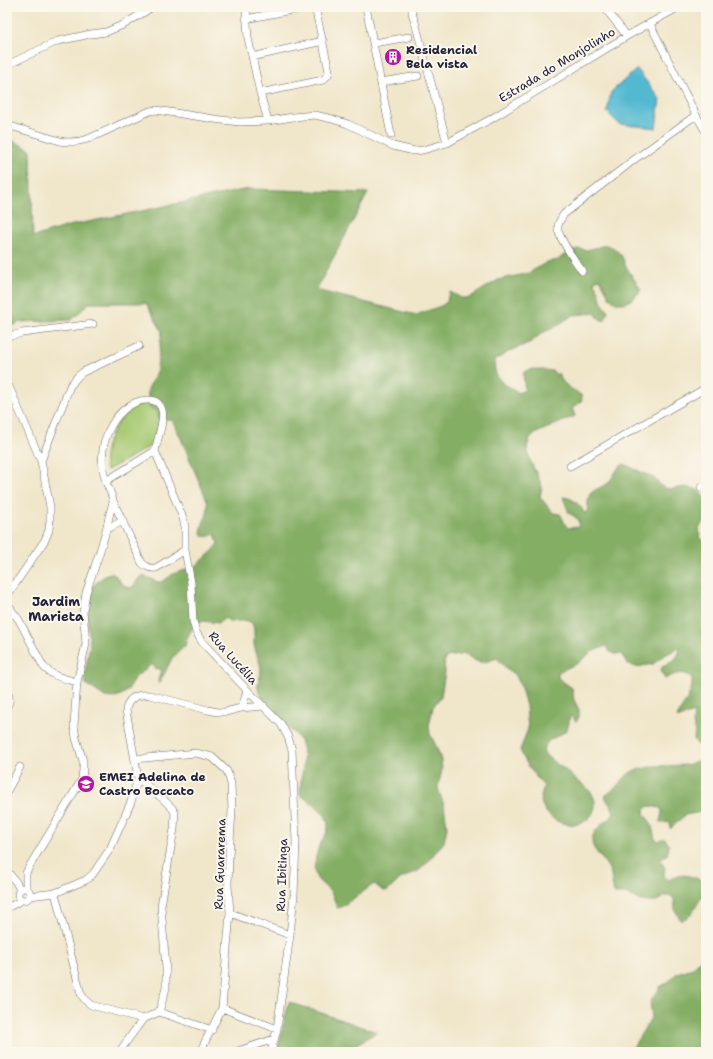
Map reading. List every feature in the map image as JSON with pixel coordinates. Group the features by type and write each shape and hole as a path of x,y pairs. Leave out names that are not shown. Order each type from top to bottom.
{"street":[{"path":"246,7 248,38 260,93 268,121"},
{"path":"246,19 307,7"},
{"path":"260,93 323,80 326,78 329,72 315,7"},
{"path":"366,7 391,135"},
{"path":"412,7 414,22 447,143"},
{"path":"604,7 627,36"},
{"name":"Estrada do Monjolinho","path":"7,124 60,141 79,142 150,111 156,110 227,121 268,121 315,115 348,124 393,146 414,151 423,150 447,143 491,119 627,36 679,7"},
{"path":"7,65 58,41 106,32 125,24 149,9"},
{"path":"650,24 706,132"},
{"path":"374,43 409,37"},
{"path":"252,57 323,41"},
{"path":"381,82 418,76"},
{"path":"582,271 559,235 559,221 564,214 635,159 696,115"},
{"path":"7,337 22,333 92,324"},
{"path":"41,462 67,392 73,382 83,372 139,346"},
{"path":"7,382 41,462 50,507 49,530 45,540 8,595 9,612 19,620 46,671 51,675 77,682"},
{"path":"570,466 706,388"},
{"path":"106,482 155,451 162,419 162,410 155,400 136,402 128,406 113,421 104,443 102,468 106,482 113,501 142,563 146,567 151,569 156,568 185,550"},
{"name":"Rua Lucélia","path":"155,451 183,518 185,527 185,550 191,583 193,621 196,632 202,642 264,706"},
{"path":"22,900 18,894 23,889 26,882 26,873 82,779 83,761 76,738 74,725 77,682 86,644 83,611 85,598 107,529 113,501"},
{"path":"107,529 123,521"},
{"path":"241,708 247,690"},
{"path":"7,692 10,700 7,706"},
{"path":"7,908 22,900 27,900 30,896 55,893 86,880 93,874 110,848 131,802 138,778 126,710 127,704 130,700 144,694 150,694 218,712 264,706"},
{"name":"Rua Ibitinga","path":"264,706 281,724 288,737 292,750 296,841 294,895 290,935 277,1029 271,1052"},
{"name":"Rua Guararema","path":"135,759 196,753 212,757 228,771 231,784 232,811 228,885 230,913 222,1008 200,1052"},
{"path":"7,791 20,767"},
{"path":"138,778 163,799 172,808 174,813 174,829 161,906 166,988 160,1012"},
{"path":"7,871 23,889 30,892 30,896"},
{"path":"55,893 82,994 85,1000 91,1005 143,1020"},
{"path":"230,913 290,935"},
{"path":"222,1008 277,1029"},
{"path":"119,1052 143,1020 160,1012 212,1030"},
{"path":"235,1052 274,1039"}],"green space":[{"path":"7,138 31,150 33,237 68,226 248,189 368,193 316,290 416,315 441,306 447,302 450,292 461,298 469,298 498,280 529,273 547,262 559,260 569,252 578,249 587,250 606,245 614,248 622,256 625,265 641,290 634,298 625,303 616,303 609,297 600,279 594,281 602,303 608,311 605,320 600,319 594,313 573,315 542,333 531,342 510,351 495,360 495,371 496,375 501,381 518,393 525,390 523,374 525,371 534,369 553,371 556,375 558,373 562,381 581,395 582,400 572,408 575,416 534,434 530,438 527,447 529,458 542,486 540,497 553,513 560,514 568,528 578,527 579,524 578,519 569,513 563,497 573,500 578,504 584,513 586,513 590,494 609,483 618,468 624,464 654,478 664,488 671,489 685,487 695,489 700,492 706,500 706,520 699,528 700,538 706,542 706,750 700,748 694,739 694,712 680,718 677,717 690,693 692,678 682,673 675,674 665,679 661,672 662,667 676,658 680,649 678,648 663,656 653,664 636,667 628,664 621,654 615,654 609,651 606,646 591,652 578,663 558,672 558,678 572,688 574,700 579,710 579,717 576,722 573,717 570,716 567,729 548,742 543,751 551,760 566,770 573,778 591,792 594,798 595,806 591,816 582,823 561,823 549,815 543,807 541,798 544,786 530,769 520,750 528,729 526,706 520,684 515,675 497,658 480,662 465,654 446,657 444,662 445,672 441,696 433,707 429,726 430,734 441,760 442,770 438,786 444,805 447,827 444,842 425,865 418,871 400,879 388,891 383,891 374,884 341,907 337,908 331,893 318,880 314,866 319,845 327,832 327,820 320,810 300,795 303,750 299,739 283,724 259,693 258,687 261,668 254,644 254,631 252,623 246,620 231,622 225,618 219,623 203,621 196,622 188,636 185,646 172,658 159,684 158,681 161,668 156,669 152,664 134,678 126,692 113,698 105,697 86,684 84,678 90,645 85,598 96,583 111,573 115,575 122,584 129,588 133,587 142,576 162,582 173,574 196,566 214,550 218,543 215,534 205,537 201,534 202,526 207,514 208,503 172,420 160,421 157,412 149,407 148,389 156,374 162,331 146,303 89,303 72,320 20,322 7,329"},
{"path":"148,403 154,405 159,413 157,430 152,445 106,471 105,453 111,434 129,411 140,404"},
{"path":"706,753 706,811 685,815 670,829 670,822 660,822 662,812 661,808 649,806 645,809 644,814 651,823 655,839 658,841 665,839 669,845 667,855 660,860 665,868 665,878 669,880 676,876 685,875 706,883 706,896 700,899 692,914 680,920 675,909 674,899 672,896 665,896 655,902 650,902 641,901 626,894 615,894 609,869 597,853 592,843 596,831 602,824 610,819 614,813 605,796 627,775 633,771 654,766 687,765 699,760"},
{"path":"706,949 706,1052 630,1052 651,1018 651,1001 660,987 667,983 677,973 693,968 700,960"},
{"path":"289,1002 377,1032 343,1052 277,1052"}],"water":[{"path":"637,69 660,99 656,128 619,124 607,112 611,92"}],"place":[{"name":"Residencial Bela vista","path":"393,57"},
{"name":"EMEI Adelina de Castro Boccato","path":"86,784"}],"district":[{"name":"Jardim Marieta","path":"56,608"}]}
